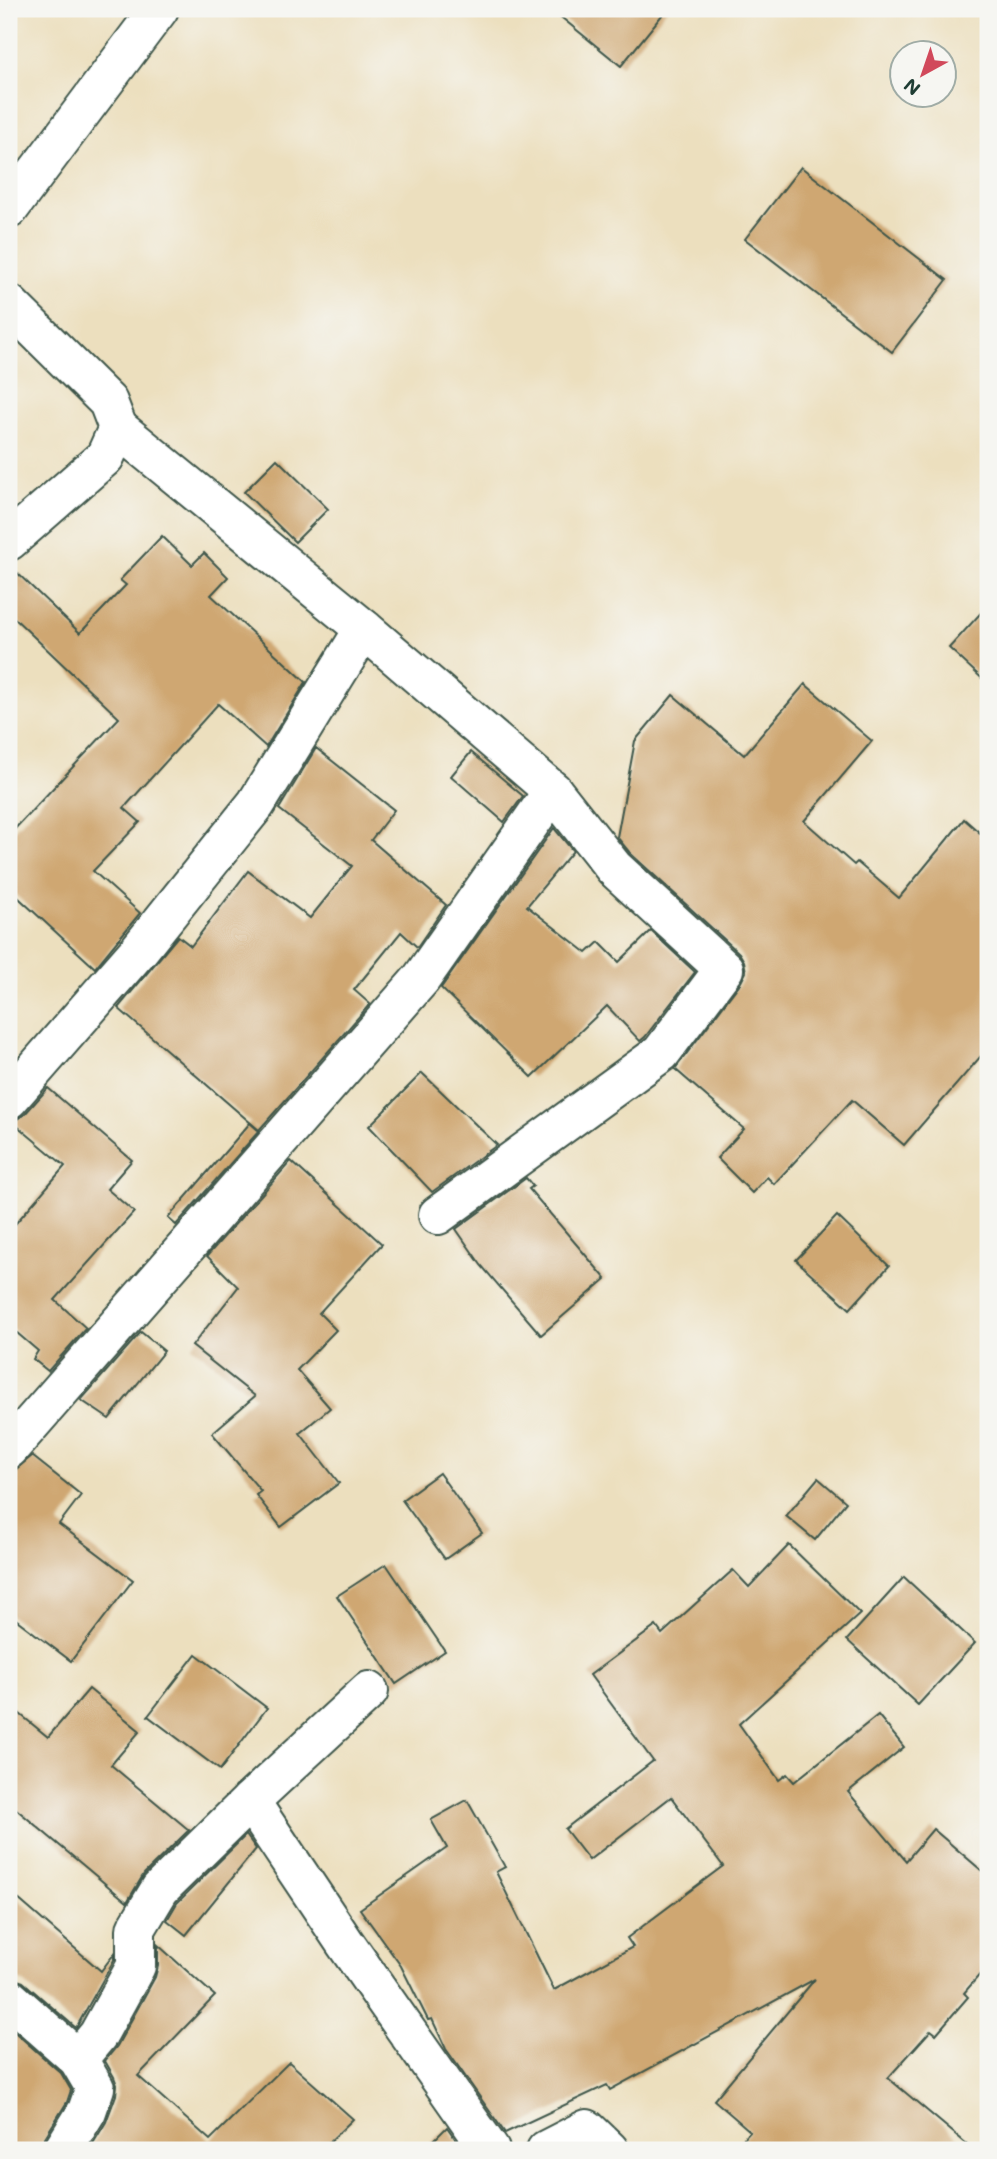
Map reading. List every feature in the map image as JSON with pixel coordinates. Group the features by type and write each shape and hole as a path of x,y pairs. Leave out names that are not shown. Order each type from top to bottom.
{"street":[{"path":"9,209 159,9"},
{"path":"9,304 108,402 118,429 364,629 553,791 614,868 724,969 661,1053 438,1215"},
{"path":"9,541 105,457 118,429"},
{"path":"9,1099 139,950 256,804 364,629"},
{"path":"9,1449 421,979 553,791"},
{"path":"78,2059 98,2035 136,1966 135,1928 160,1889 369,1691"},
{"path":"250,1801 345,1944 490,2150"},
{"path":"9,1998 78,2059 95,2088 87,2111 63,2150"},
{"path":"546,2150 587,2129 609,2150"}],"building":[{"path":"551,9 667,9 621,66"},
{"path":"801,167 947,280 892,352 745,239"},
{"path":"277,459 328,509 295,542 244,492"},
{"path":"162,536 192,565 204,553 228,577 211,595 306,682 266,747 218,704 124,808 140,822 93,871 140,913 95,968 9,889 9,835 119,718 9,613 9,565 80,633 126,585 120,580"},
{"path":"988,605 988,684 949,648"},
{"path":"805,684 872,741 804,821 854,865 857,862 899,898 964,819 988,840 988,1048 904,1145 852,1100 774,1184 767,1177 752,1193 717,1158 744,1129 675,1069 741,982 746,972 744,961 739,953 630,853 617,837 635,741 673,695 744,755"},
{"path":"316,748 394,810 371,840 446,905 417,947 401,932 354,990 370,1004 259,1130 118,1008 178,936 191,946 248,871 310,918 352,866 279,809"},
{"path":"471,752 523,796 504,822 451,776"},
{"path":"554,828 573,851 527,906 587,953 599,942 619,962 651,931 695,972 640,1041 607,1006 532,1077 441,988"},
{"path":"422,1073 497,1145 432,1192 369,1126"},
{"path":"48,1088 132,1160 107,1189 134,1212 55,1300 86,1328 48,1371 33,1359 38,1351 9,1326 9,1231 65,1166 10,1120 25,1114"},
{"path":"250,1123 259,1131 176,1225 168,1218"},
{"path":"291,1161 382,1244 319,1313 336,1330 297,1370 330,1408 300,1433 339,1483 281,1527 256,1495 261,1491 212,1433 255,1396 192,1346 238,1287 207,1256"},
{"path":"526,1178 533,1186 529,1189 606,1279 541,1335 481,1265 456,1229"},
{"path":"837,1216 889,1266 850,1309 796,1260"},
{"path":"141,1332 164,1351 109,1419 81,1400"},
{"path":"32,1456 81,1495 59,1524 133,1580 71,1661 9,1614 9,1475"},
{"path":"439,1473 482,1533 445,1559 402,1500"},
{"path":"818,1478 846,1502 815,1540 786,1516"},
{"path":"789,1545 860,1614 739,1724 779,1780 787,1774 794,1782 878,1715 904,1747 848,1792 906,1861 933,1829 988,1876 988,1965 964,1993 968,1997 936,2034 931,2030 888,2078 974,2150 733,2150 750,2131 714,2100 815,1979 610,2090 607,2085 505,2133 446,2049 401,1966 360,1909 447,1848 431,1820 467,1800 505,1867 496,1872 554,1990 633,1947 627,1938 723,1866 671,1797 589,1860 565,1829 653,1761 590,1675 656,1626 662,1634 733,1570 749,1587"},
{"path":"386,1564 445,1651 396,1684 337,1596"},
{"path":"904,1577 975,1643 918,1705 847,1640"},
{"path":"196,1654 267,1708 220,1770 148,1716"},
{"path":"89,1689 140,1731 111,1765 189,1830 144,1874 127,1902 9,1803 9,1705 48,1737"},
{"path":"246,1835 256,1849 186,1935 167,1920 177,1903"},
{"path":"9,1891 101,1971 114,1954 114,1960 76,2028 23,1982 9,1977"},
{"path":"158,1945 215,1996 138,2076 210,2140 289,2062 353,2119 321,2150 89,2150 106,2122 116,2095 117,2085 105,2061 117,2046 155,1977"},
{"path":"9,2027 61,2073 71,2090 67,2102 44,2139 41,2150 9,2150"},
{"path":"447,2127 463,2150 424,2150"}]}
